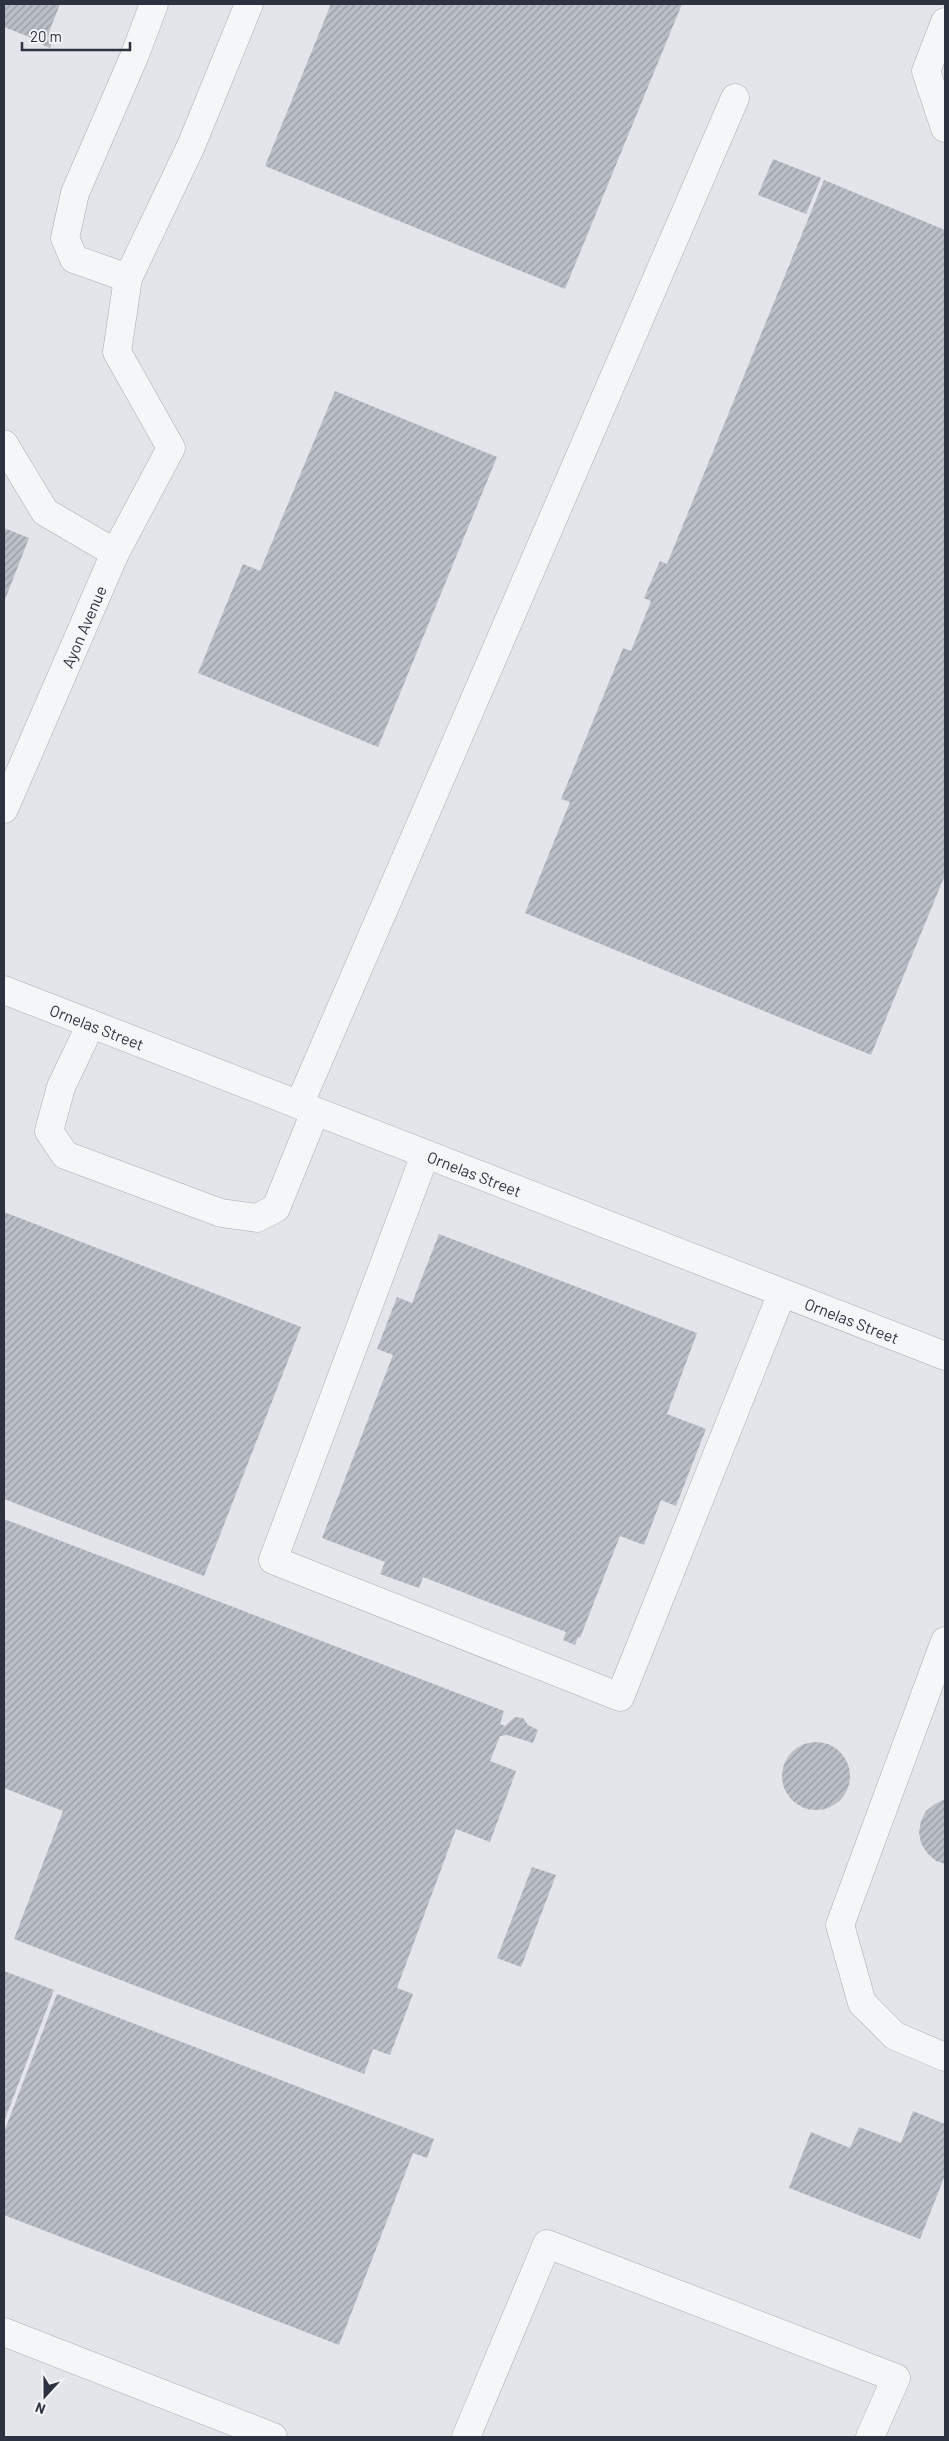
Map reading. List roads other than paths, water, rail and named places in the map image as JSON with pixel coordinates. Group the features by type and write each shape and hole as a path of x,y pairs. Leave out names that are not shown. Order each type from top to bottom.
{"street":[{"path":"154,4 134,57 75,193 64,238 74,259 128,278 191,146 249,4"},
{"path":"945,22 926,71 945,128"},
{"path":"91,1024 61,1087 49,1131 66,1155 221,1213 257,1218 276,1208 307,1108 735,98"},
{"name":"Ayon Avenue","path":"4,809 115,553 171,448 117,352 128,278"},
{"path":"4,444 46,512 115,553"},
{"name":"Ornelas Street","path":"4,990 945,1356"},
{"path":"425,1155 273,1560 620,1697 782,1293"},
{"path":"945,1641 840,1925 862,2003 895,2036 945,2057"},
{"path":"466,2437 548,2244 896,2378 870,2437"},
{"path":"4,2332 273,2437"}]}
